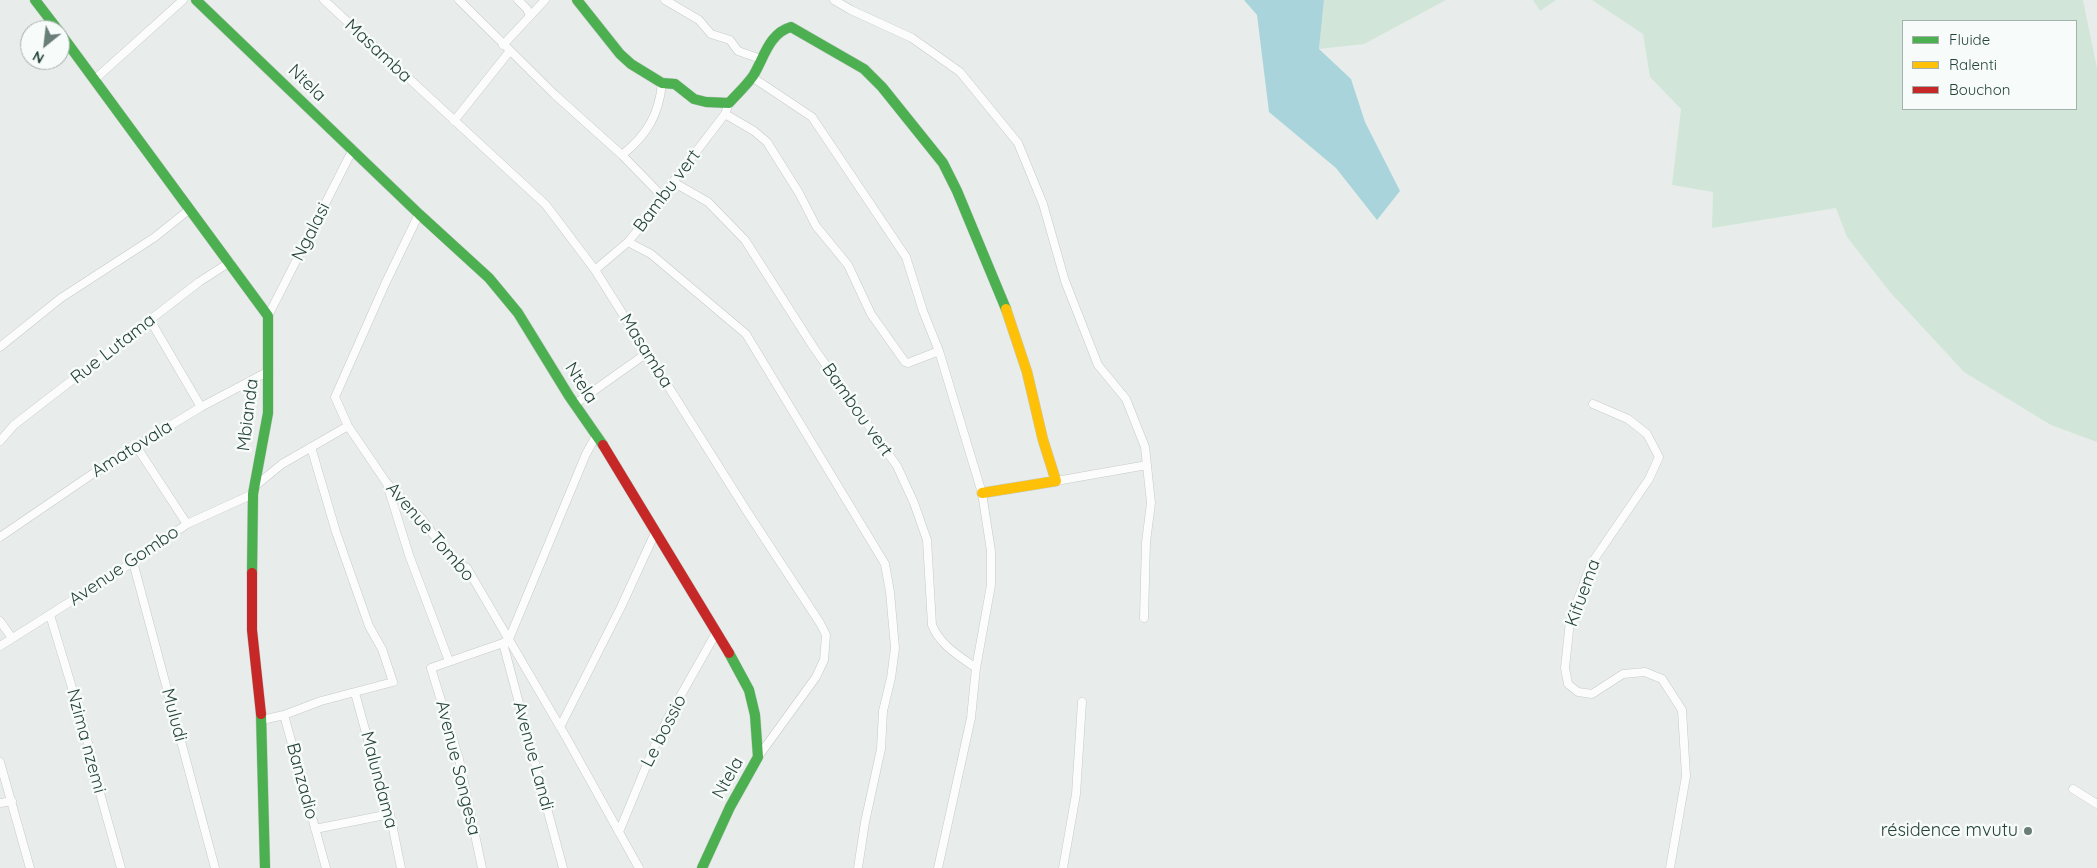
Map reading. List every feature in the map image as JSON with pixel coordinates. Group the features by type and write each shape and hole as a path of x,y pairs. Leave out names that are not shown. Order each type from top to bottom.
{"street":[{"path":"35,0 50,20"},
{"path":"94,80 183,0"},
{"name":"Ntela","path":"196,0 419,214 489,278 518,313 575,404 615,462 655,533 734,660 750,690 758,757 730,807 702,868"},
{"name":"Masamba","path":"324,0 546,205 595,270 820,623 826,635 824,660 816,677 758,757"},
{"path":"459,0 510,52 622,155 664,198"},
{"path":"518,0 527,9 530,16"},
{"path":"503,45 544,0"},
{"path":"577,0 620,54 631,64 662,83 675,84 694,99 706,102 729,103 752,77 761,59 777,34 784,27 791,27 864,68 882,87 942,163 957,191 1000,292 1027,372 1043,440 1056,481"},
{"path":"665,0 699,20 711,34 730,40 738,51 761,59"},
{"path":"834,0 851,10 912,38 960,72 1018,143 1043,204 1065,281 1098,365 1126,399 1145,447 1151,503 1146,542 1144,618"},
{"path":"70,47 268,316"},
{"path":"454,121 510,52"},
{"path":"752,77 812,117 906,257 923,311 939,351 982,493 992,568 991,585 976,668 971,718 938,868"},
{"path":"622,155 645,134 661,94 662,83"},
{"name":"Bambu vert","path":"595,270 628,242 664,198 673,182 724,114 729,103"},
{"path":"724,114 754,131 767,142 799,193 816,226 848,265 871,314 905,362 908,364 939,351"},
{"name":"Ngalasi","path":"268,316 353,149"},
{"name":"Bambou vert","path":"673,182 708,202 745,240 814,348 896,466 914,503 927,540 932,625 936,635 943,643 976,668"},
{"path":"0,347 61,298 155,237 190,209"},
{"name":"Avenue Tombo","path":"419,214 386,282 335,397 348,426 386,482 422,519 452,560 467,568 506,641 560,728 639,868"},
{"path":"628,242 651,254 746,334 885,564 890,592 895,648 891,678 883,711 881,750 865,822 858,868"},
{"name":"Rue Lutama","path":"0,442 14,426 199,282 230,262"},
{"name":"Mbianda","path":"265,868 262,720 252,630 254,491 268,414 268,316"},
{"path":"150,320 201,407"},
{"path":"575,404 647,353"},
{"name":"Amatovala","path":"0,537 136,446 201,407 269,371"},
{"name":"Kifuema","path":"1593,404 1628,419 1647,434 1658,457 1650,479 1591,564 1570,621 1565,668 1568,684 1578,692 1592,694 1623,674 1645,672 1662,679 1682,710 1686,776 1670,868"},
{"name":"Avenue Gombo","path":"0,646 133,562 187,524 254,491 282,464 348,426"},
{"path":"386,482 409,555 449,661 506,641 586,454 596,436"},
{"path":"136,446 187,524"},
{"path":"262,720 284,715 321,701 392,682 382,649 369,626 336,532 312,447"},
{"path":"982,493 1147,465"},
{"path":"560,728 621,607 655,533"},
{"name":"Muludi","path":"133,562 215,868"},
{"name":"Nzima nzemi","path":"50,615 86,734 120,868"},
{"path":"0,621 12,638"},
{"name":"Le bossio","path":"619,832 660,735 716,633"},
{"name":"Avenue Landi","path":"506,641 564,868"},
{"name":"Avenue Songesa","path":"449,661 431,668 459,759 482,868"},
{"name":"Malundama","path":"355,693 390,814 401,868"},
{"path":"1063,868 1076,794 1082,702"},
{"name":"Banzadio","path":"284,715 326,868"},
{"path":"0,762 30,868"},
{"path":"2073,789 2097,804"},
{"path":"0,803 12,801"},
{"path":"315,829 390,814"}],"green space":[{"path":"1324,0 1446,0 1364,44 1319,49"},
{"path":"1533,0 1556,0 1540,11"},
{"path":"1592,0 2083,0 2097,68 2097,442 2051,425 1964,372 1890,292 1847,237 1836,208 1712,228 1713,192 1672,185 1681,109 1650,77 1643,34"}],"water":[{"path":"1244,0 1324,0 1319,49 1351,79 1365,122 1400,191 1377,220 1336,168 1269,112 1257,15"}],"traffic: fast":[{"path":"35,0 50,20"},
{"path":"196,0 419,214 489,278 518,313 569,396 603,445"},
{"path":"577,0 620,54 631,64 662,83 675,84 694,99 706,102 729,103 753,76 772,40 791,27 864,69 882,87 943,163 957,191 1006,309"},
{"path":"70,47 268,316 268,413 253,494 252,573"},
{"path":"702,868 730,807 758,757 755,715 749,690 729,653"},
{"path":"261,714 265,868"}],"traffic: slow":[{"path":"982,493 1056,481 1043,440 1027,372 1006,309"}],"traffic: jam":[{"path":"603,445 729,653"},
{"path":"252,573 252,630 261,714"}],"place":[{"name":"résidence mvutu","path":"2028,831"}]}
